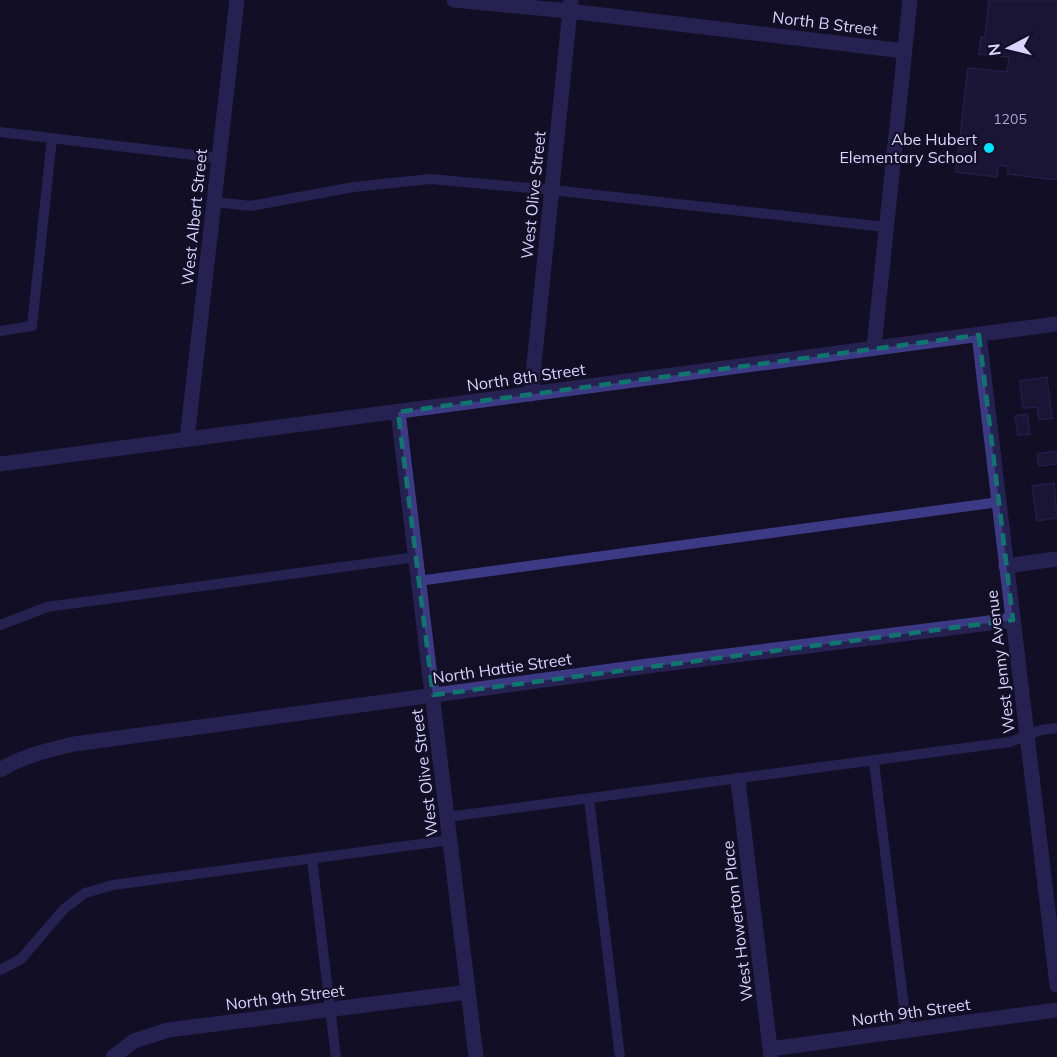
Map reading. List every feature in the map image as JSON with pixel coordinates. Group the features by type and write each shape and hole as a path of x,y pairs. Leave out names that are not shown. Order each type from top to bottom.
{"street":[{"name":"West Albert Street","path":"187,439 237,0"},
{"name":"North B Street","path":"454,0 570,6 904,51"},
{"path":"874,347 910,0"},
{"name":"West Olive Street","path":"531,394 570,6"},
{"name":"North 8th Street","path":"0,464 1057,324"},
{"name":"West Jenny Avenue","path":"978,335 1027,736 1052,894 1057,985"},
{"name":"West Olive Street","path":"398,412 476,1057"},
{"path":"1006,566 1057,559"},
{"name":"North Hattie Street","path":"0,770 40,752 74,744 648,666 1013,620"},
{"name":"West Howerton Place","path":"738,780 771,1053"},
{"name":"North 9th Street","path":"113,1057 134,1041 168,1030 468,992"},
{"name":"North 9th Street","path":"771,1053 1057,1010"}],"lane":[{"path":"0,132 219,158"},
{"path":"0,331 32,326 52,138"},
{"path":"214,202 251,206 354,188 430,179 552,190 885,227"},
{"path":"418,581 999,502"},
{"path":"0,625 47,607 416,557"},
{"path":"448,817 874,762 1010,742 1041,730 1057,728"},
{"path":"874,762 907,1032"},
{"path":"589,799 620,1057"},
{"path":"0,970 21,959 64,909 85,893 113,885 451,840"},
{"path":"312,858 336,1057"}],"highlighted area":[{"path":"979,335 1013,620 433,695 398,412"}],"building":[{"path":"989,0 1057,0 1057,180 1008,174 1008,166 998,165 997,177 956,172 968,68 1007,72 1009,57 979,54 981,37 985,38"},
{"path":"1047,377 1052,418 1039,420 1037,407 1023,408 1020,381"},
{"path":"1027,414 1030,434 1018,435 1015,416"},
{"path":"1057,451 1057,464 1039,466 1037,454"},
{"path":"1054,483 1057,518 1037,521 1032,486"}],"place":[{"name":"Abe Hubert Elementary School","path":"989,148"}]}
